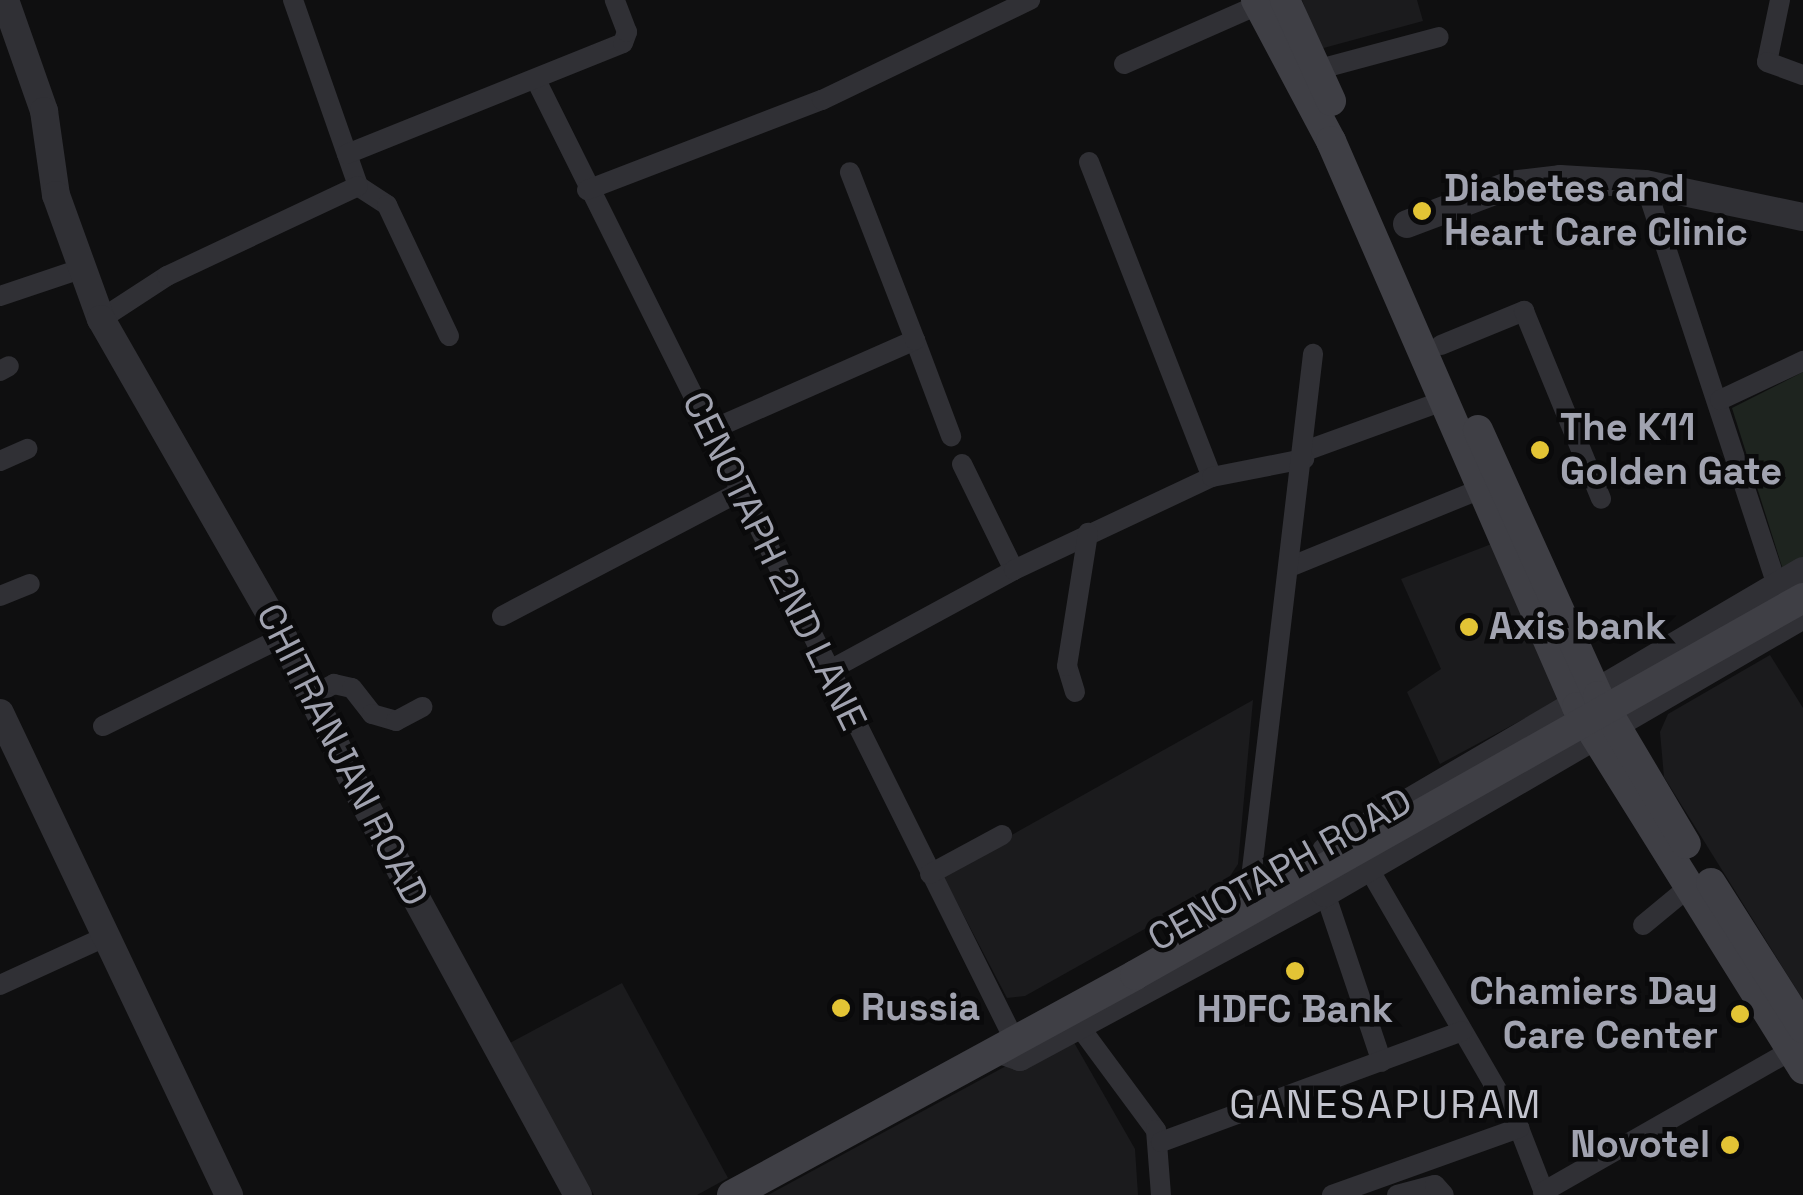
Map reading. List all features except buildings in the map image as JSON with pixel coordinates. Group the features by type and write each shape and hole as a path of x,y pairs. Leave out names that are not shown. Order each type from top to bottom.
{"main road":[{"path":"1266,2 1316,70 1334,127 1480,489 1689,888 1799,1049"},
{"path":"1266,2 1334,127 1441,345 1588,701"},
{"path":"732,1195 956,1067 1065,1024 1135,974 1790,591"},
{"path":"1604,731 1799,1049"},
{"path":"761,1195 964,1078 997,1051"}],"street":[{"name":"CHITRANJAN ROAD","path":"5,0 44,111 56,195 101,319 283,636 578,1195"},
{"path":"293,0 358,186 387,206 449,336"},
{"path":"347,154 536,80 628,38 615,0"},
{"path":"587,190 822,100 1030,0"},
{"path":"1780,0 1767,62 1803,75"},
{"path":"1124,64 1266,2"},
{"path":"1316,70 1440,38"},
{"name":"CENOTAPH 2ND LANE","path":"536,80 587,190 711,430 930,874 997,1051"},
{"path":"1089,162 1212,477"},
{"path":"850,172 952,436"},
{"path":"1408,224 1510,185 1560,178 1645,184 1803,217"},
{"path":"1645,184 1790,591"},
{"path":"101,319 167,276 358,186"},
{"path":"0,296 82,268"},
{"path":"1441,345 1524,311 1601,499"},
{"path":"711,430 915,340"},
{"path":"1250,895 1305,455 1313,354"},
{"path":"1720,400 1803,362"},
{"path":"830,670 1014,570 1212,477 1305,455 1446,400"},
{"path":"962,464 1014,570"},
{"path":"1292,566 1480,489"},
{"path":"502,616 739,492"},
{"path":"1075,692 1068,666 1088,533"},
{"name":"CENOTAPH ROAD","path":"1803,571 1790,591 1588,701 1061,1003 1065,1024 1325,893 1803,615"},
{"path":"0,596 30,584"},
{"path":"103,726 283,636"},
{"path":"312,696 334,684 352,688 372,714 396,722 422,708"},
{"path":"0,713 229,1195"},
{"path":"930,874 1002,835"},
{"path":"1369,868 1518,1128 1544,1194 1799,1049"},
{"path":"1643,925 1689,888"},
{"path":"1325,893 1382,1062"},
{"path":"0,986 105,938"},
{"path":"1065,1024 1161,1142 1161,1195"},
{"path":"1161,1142 1462,1031"},
{"path":"1332,1195 1518,1128"},
{"path":"1396,1195 1435,1186 1444,1195"}],"shaded area":[{"path":"1302,0 1417,0 1423,21 1320,49"},
{"path":"1803,372 1803,562 1784,573 1732,408"},
{"path":"1494,543 1562,690 1557,701 1440,764 1407,692 1441,669 1401,579"},
{"path":"1770,655 1803,708 1803,1000 1664,777 1660,732 1668,714"},
{"path":"1253,700 1238,864 1225,884 1025,996 1007,998 942,874"},
{"path":"622,983 728,1178 697,1195 594,1195 508,1044"},
{"path":"1072,1039 1135,1149 1138,1195 768,1195 1054,1040"}],"place":[{"name":"Diabetes and Heart Care Clinic","path":"1422,211"},
{"name":"The K11 Golden Gate","path":"1540,450"},
{"name":"Axis bank","path":"1469,627"},
{"name":"HDFC Bank","path":"1295,971"},
{"name":"Russia","path":"841,1008"},
{"name":"Chamiers Day Care Center","path":"1740,1014"},
{"name":"Novotel","path":"1730,1145"}],"district":[{"name":"GANESAPURAM","path":"1386,1105"}]}
